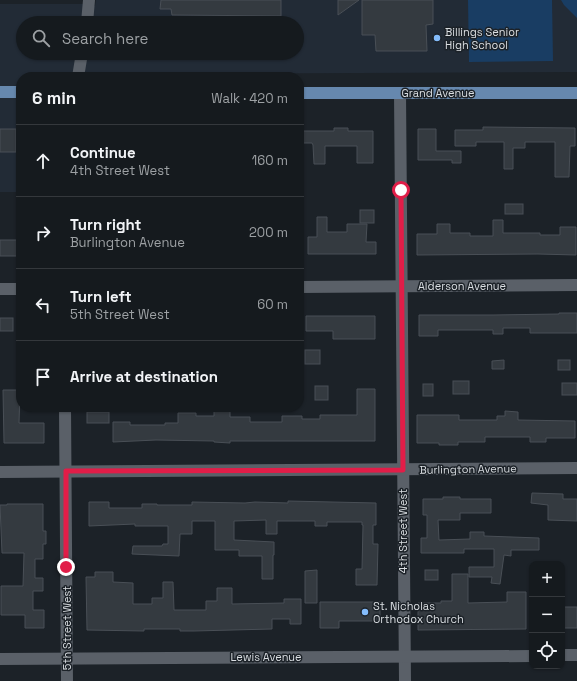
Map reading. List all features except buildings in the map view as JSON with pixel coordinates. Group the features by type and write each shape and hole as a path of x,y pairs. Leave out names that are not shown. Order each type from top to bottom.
{"main road":[{"path":"0,92 16,92"},
{"name":"Grand Avenue","path":"304,93 577,93"}],"street":[{"path":"88,16 89,0"},
{"path":"79,72 81,60"},
{"name":"4th Street West","path":"400,93 404,681"},
{"name":"Alderson Avenue","path":"304,287 577,285"},
{"path":"0,289 16,289"},
{"name":"5th Street West","path":"65,412 67,681"},
{"name":"Burlington Avenue","path":"0,472 577,468"},
{"path":"565,655 577,655"},
{"name":"Lewis Avenue","path":"0,659 529,656"}],"shaded area":[{"name":"Billings Senior High School","path":"96,0 577,0 577,72 304,73 304,72 16,72 16,192 0,192 0,4 89,4 95,6"},
{"path":"468,0 552,0 553,61 469,62"},
{"path":"561,0 577,0 577,18 564,5"}],"place":[{"name":"Billings Senior High School","path":"437,38"},
{"name":"St. Nicholas Orthodox Church","path":"365,612"}],"route":[{"path":"66,567 66,471 403,470 401,190"}]}
